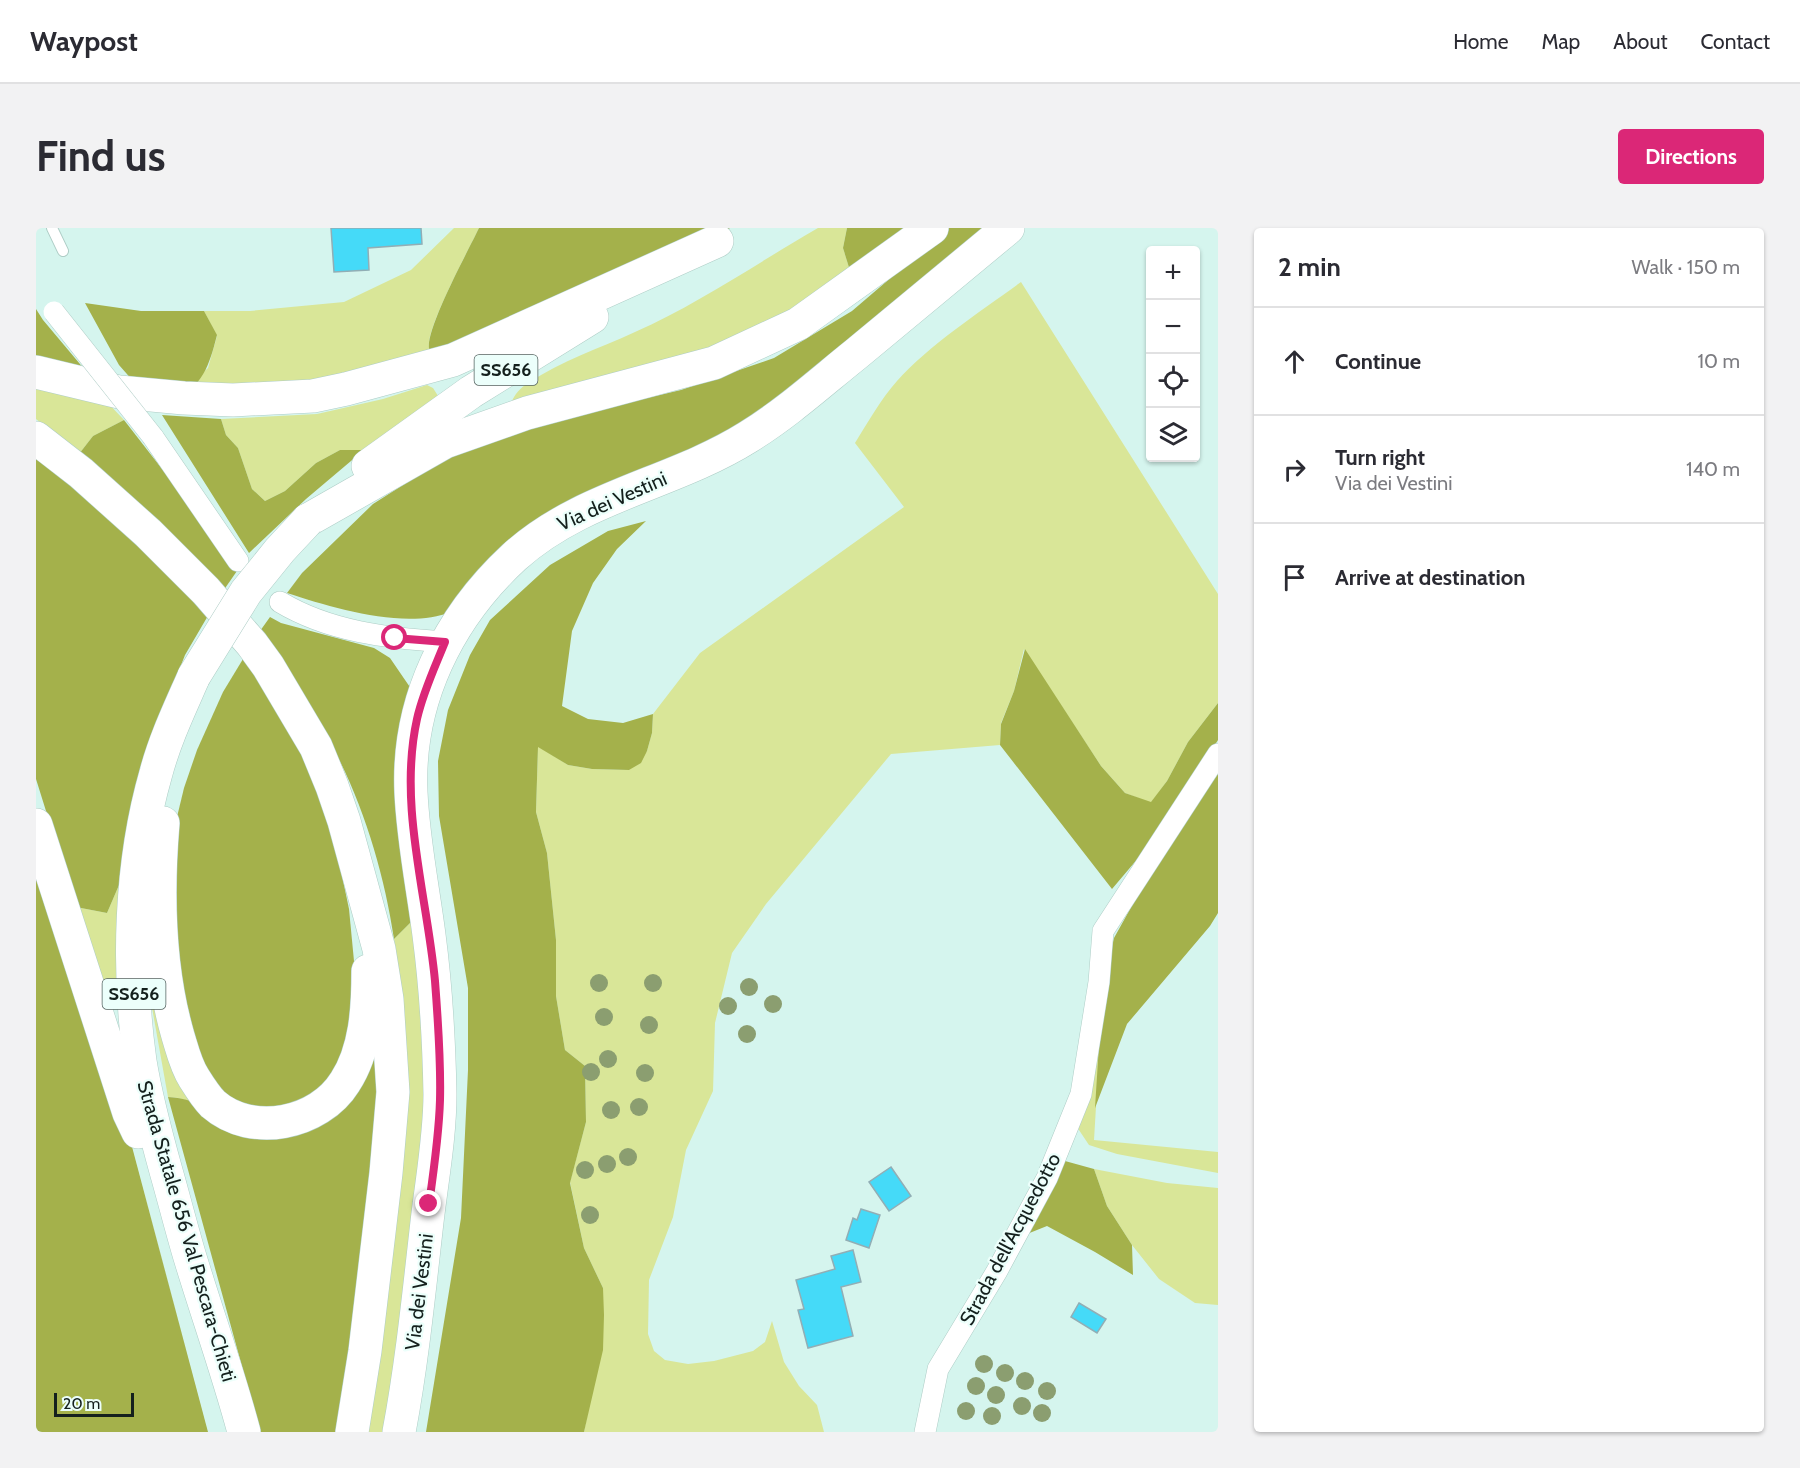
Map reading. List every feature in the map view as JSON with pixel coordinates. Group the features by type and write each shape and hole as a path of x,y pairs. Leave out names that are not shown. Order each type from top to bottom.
{"main road":[{"path":"308,520 445,442 527,412 714,363 788,329 932,228"},
{"name":"Via dei Vestini","path":"399,1432 410,1372 440,1099 435,982 415,834 411,790 412,751 425,689 445,642 481,591 515,557 549,529 585,510 707,459 748,437 798,402 1008,228"},
{"path":"36,372 119,392 184,398 232,400 313,396 453,360 729,235"},
{"name":"Strada Statale 656 Val Pescara-Chieti","path":"244,1432 190,1255 148,1102 140,1061 134,996 132,934 137,876 156,773 170,732 194,676 246,592 280,550 348,482 384,453 471,392 729,235"},
{"path":"36,438 81,473 148,533 206,591 252,644 268,666 316,747 333,786 379,949 387,999 393,1092 388,1162 365,1350 352,1432"},
{"path":"170,732 162,830 160,917 169,1006 180,1045 193,1077 212,1103 228,1114 276,1124 305,1117 325,1104 345,1083 358,1053 364,1030 368,981 364,895"},
{"path":"36,825 129,1113 190,1255"}],"street":[{"path":"54,312 153,438 238,561"},
{"path":"280,602 302,615 354,630 395,638 445,642"},
{"name":"Strada dell'Acquedotto","path":"925,1432 938,1369 997,1271 1047,1178 1081,1094 1099,982 1103,931 1218,754"}],"lane":[{"path":"52,228 63,251"}],"green space":[{"path":"454,228 479,228 434,323 429,347 432,356 313,391 182,392 208,368 217,336 204,311 250,311 344,302 411,270"},
{"path":"479,228 730,228 712,238 432,356 429,348 434,324"},
{"path":"818,228 847,228 843,248 851,274 779,325 684,361 511,403 520,389 541,375 682,309"},
{"path":"847,228 915,228 851,274 843,248"},
{"path":"949,228 998,228 785,400 659,467 451,612 433,617 391,618 326,605 287,593 302,573 373,504 422,473 497,433 681,390 774,358 852,311"},
{"path":"1021,282 1218,594 1218,703 1188,742 1167,781 1151,803 1125,793 1101,766 1024,649 1014,691 1001,723 1000,745 891,754 766,904 732,953 715,1023 713,1091 686,1150 673,1217 649,1280 648,1334 654,1351 665,1360 688,1364 714,1361 753,1351 765,1342 772,1321 784,1362 799,1386 817,1405 824,1432 584,1432 591,1397 603,1288 584,1248 570,1182 586,1122 585,1066 565,1050 556,996 556,940 547,853 536,812 538,746 568,765 592,769 629,770 647,751 652,733 653,714 700,653 904,507 855,443 886,395 924,354"},
{"path":"85,303 141,311 204,311 217,335 206,370 195,385 188,390 165,392 141,390 119,365"},
{"path":"36,309 43,320 90,376 36,363"},
{"path":"427,385 433,388 440,399 364,450 340,450 316,463 285,491 265,501 252,489 238,448 226,435 221,419 317,414 383,399"},
{"path":"36,387 106,401 124,420 93,436 79,454 36,419"},
{"path":"162,415 221,419 226,435 238,448 252,489 265,501 285,491 316,463 340,450 364,450 306,499 249,553"},
{"path":"124,420 239,568 219,597 79,454 93,436"},
{"path":"36,458 107,513 209,614 185,655 158,724 119,885 107,913 76,907 36,779"},
{"path":"646,521 617,549 593,583 572,631 562,706 588,719 623,723 653,714 652,733 647,751 641,763 629,770 592,769 568,765 538,747 536,812 547,853 556,940 556,996 565,1050 585,1066 586,1122 570,1183 584,1248 603,1288 603,1350 584,1432 426,1432 461,1218 468,1070 468,988 439,816 438,761 448,710 470,655 490,620 550,565 608,531"},
{"path":"270,617 281,623 374,648 390,658 416,696 414,919 394,939 378,863 353,790 331,744 260,631"},
{"path":"1025,649 1101,766 1125,793 1151,802 1167,781 1188,742 1218,703 1218,740 1156,837 1112,889 1000,745 1001,724 1014,691"},
{"path":"243,659 276,704 307,759 340,866 349,909 356,982 356,1018 338,1069 311,1100 265,1111 223,1096 204,1073 172,945 177,817 184,788 197,750 223,692"},
{"path":"1218,774 1218,913 1210,926 1127,1024 1095,1108 1103,982 1114,938 1185,820"},
{"path":"36,878 131,1143 208,1432 36,1432"},
{"path":"119,885 121,1003 110,1002 76,907 107,913"},
{"path":"414,919 430,1068 387,1432 365,1432 403,1007 394,939"},
{"path":"151,1002 155,1002 200,1104 168,1097"},
{"path":"1100,1040 1094,1140 1218,1152 1218,1173 1117,1154 1089,1145 1077,1127"},
{"path":"369,1041 384,1052 343,1432 260,1432 168,1097 207,1107 268,1137"},
{"path":"1065,1161 1094,1169 1107,1206 1132,1245 1133,1275 1047,1226 1027,1234"},
{"path":"1094,1169 1167,1183 1218,1188 1218,1305 1195,1303 1159,1279 1132,1245 1107,1206"}],"building":[{"path":"331,228 421,228 422,244 368,248 369,270 334,272"},
{"path":"891,1167 911,1196 889,1211 869,1182"},
{"path":"861,1209 880,1215 869,1248 846,1240 853,1218 857,1220"},
{"path":"853,1250 861,1282 841,1287 853,1336 808,1348 798,1310 804,1309 796,1280 835,1269 831,1256"},
{"path":"1079,1303 1106,1319 1097,1333 1071,1317"}],"route":[{"path":"395,638 445,642 425,689 412,751 411,790 435,982 438,1038 440,1099 429,1204"}]}
